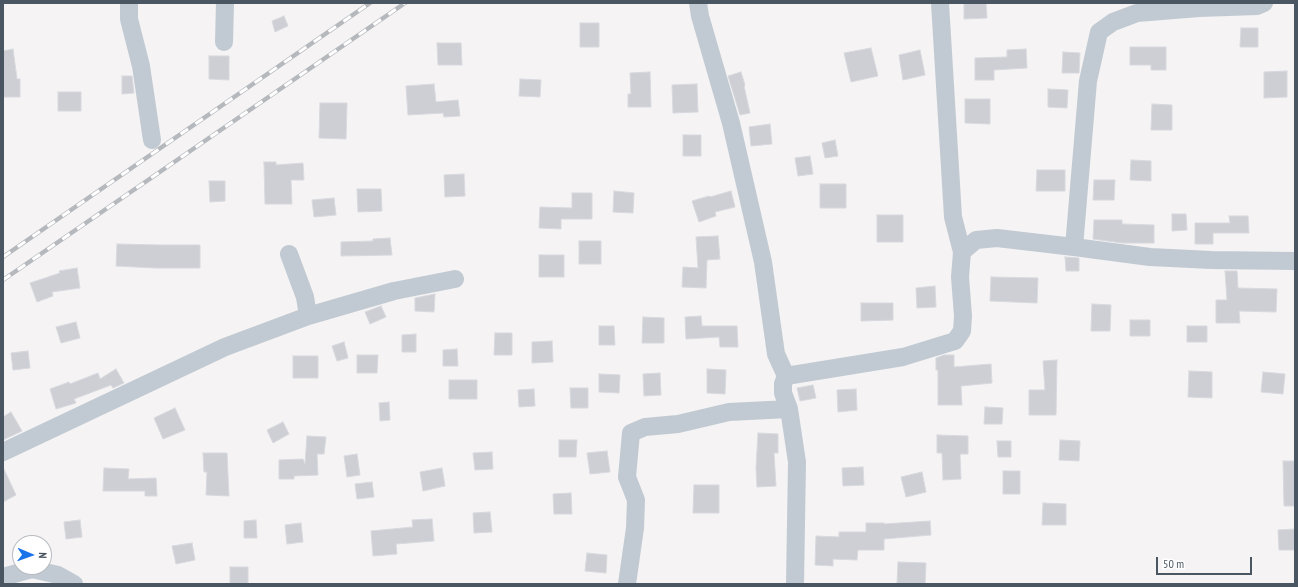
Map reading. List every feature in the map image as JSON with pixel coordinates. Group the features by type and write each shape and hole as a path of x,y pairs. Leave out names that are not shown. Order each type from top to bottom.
{"street":[{"path":"128,3 128,19 141,66 152,140"},
{"path":"224,42 225,3"},
{"path":"698,3 700,16 731,123 763,262 776,354 786,376 783,384 783,393 789,409 797,462 795,584"},
{"path":"786,376 903,357 955,341 962,331 963,316 960,277 962,252 953,217 940,3"},
{"path":"1074,246 1088,81 1099,32 1113,22 1138,13 1199,8 1257,6 1264,3"},
{"path":"962,252 976,240 997,238 1074,246 1150,257 1211,260 1295,261"},
{"path":"289,254 305,298 308,316"},
{"path":"3,452 225,347 308,316 394,291 455,279"},
{"path":"627,584 635,528 636,500 627,477 632,433 645,427 678,424 729,412 789,409"},
{"path":"3,577 32,569 58,575 74,584"}],"building":[{"path":"964,3 986,3 987,18 964,19"},
{"path":"284,16 288,26 275,32 272,21"},
{"path":"580,23 599,23 599,47 580,47"},
{"path":"1241,28 1258,28 1258,47 1240,47"},
{"path":"437,43 461,43 462,65 438,65"},
{"path":"1130,47 1166,47 1166,70 1151,70 1151,65 1130,65"},
{"path":"871,48 878,76 851,82 844,53"},
{"path":"13,49 17,79 20,79 20,97 3,97 3,51"},
{"path":"1026,49 1027,68 994,70 994,80 975,80 975,58 1007,57 1007,50"},
{"path":"920,50 925,75 903,80 899,55"},
{"path":"1063,52 1080,53 1079,73 1062,73"},
{"path":"209,56 229,56 229,80 209,79"},
{"path":"1287,71 1287,97 1264,98 1264,72"},
{"path":"650,72 651,107 628,107 628,94 631,94 630,73"},
{"path":"741,72 750,113 740,115 728,76"},
{"path":"122,76 132,76 134,93 122,94"},
{"path":"520,79 541,80 540,97 519,96"},
{"path":"434,84 436,102 458,100 460,116 444,117 443,113 408,115 406,86"},
{"path":"697,84 698,112 673,113 672,85"},
{"path":"1048,89 1068,90 1067,108 1048,107"},
{"path":"58,92 81,92 81,111 58,111"},
{"path":"965,99 990,99 990,124 965,123"},
{"path":"320,103 347,103 346,139 319,138"},
{"path":"1152,104 1172,105 1172,130 1151,130"},
{"path":"770,124 772,144 751,146 749,127"},
{"path":"683,135 701,135 701,156 683,156"},
{"path":"835,140 838,156 825,158 822,143"},
{"path":"810,156 813,174 798,176 795,158"},
{"path":"1131,160 1151,161 1151,181 1130,180"},
{"path":"264,162 276,162 276,165 303,163 304,180 291,180 292,204 265,204"},
{"path":"1037,170 1065,170 1065,191 1036,191"},
{"path":"464,174 465,196 445,197 444,175"},
{"path":"1094,180 1115,180 1114,200 1093,200"},
{"path":"209,181 225,181 225,201 210,202"},
{"path":"820,184 846,184 846,208 820,208"},
{"path":"357,189 381,189 382,211 358,212"},
{"path":"614,191 634,193 633,213 613,212"},
{"path":"731,191 735,207 715,212 716,216 699,222 692,201"},
{"path":"572,193 592,193 592,219 561,219 561,229 539,228 540,207 572,208"},
{"path":"334,198 336,215 314,217 312,200"},
{"path":"1172,214 1186,214 1187,230 1172,231"},
{"path":"877,215 903,215 903,242 877,242"},
{"path":"1229,216 1248,216 1249,233 1213,233 1213,244 1195,244 1195,223 1230,223"},
{"path":"1094,220 1122,220 1122,224 1154,225 1154,243 1122,243 1093,239"},
{"path":"718,236 720,259 707,260 706,288 682,287 683,267 698,268 696,237"},
{"path":"390,238 392,255 341,256 341,242 373,241 373,239"},
{"path":"579,241 601,241 601,264 579,264"},
{"path":"117,244 200,245 200,268 116,266"},
{"path":"539,255 564,255 564,277 539,277"},
{"path":"1065,257 1079,258 1079,271 1066,271"},
{"path":"77,268 80,288 52,292 53,296 37,302 30,283 60,273 59,271"},
{"path":"1225,271 1237,271 1238,288 1277,289 1276,312 1239,311 1240,323 1216,323 1216,300 1227,300"},
{"path":"991,277 1038,278 1037,303 990,301"},
{"path":"935,286 936,307 917,308 916,288"},
{"path":"435,294 434,312 415,311 415,298"},
{"path":"861,303 893,303 893,320 861,321"},
{"path":"1092,304 1111,305 1110,331 1091,331"},
{"path":"381,306 386,317 370,324 365,312"},
{"path":"701,316 702,326 737,326 738,347 720,347 719,337 686,339 685,317"},
{"path":"643,317 664,318 664,343 642,343"},
{"path":"1130,320 1150,320 1150,336 1130,336"},
{"path":"76,322 80,338 61,343 56,327"},
{"path":"599,326 614,326 615,345 599,345"},
{"path":"1187,326 1207,326 1207,342 1187,342"},
{"path":"495,333 512,333 512,355 494,355"},
{"path":"416,334 416,352 402,352 402,335"},
{"path":"552,341 553,362 532,363 532,342"},
{"path":"344,342 348,358 337,361 332,346"},
{"path":"457,349 458,366 443,366 443,350"},
{"path":"28,351 30,368 13,370 11,353"},
{"path":"357,355 378,355 377,373 357,373"},
{"path":"944,355 954,355 954,367 991,364 992,383 961,386 962,405 938,405 938,370 936,370 936,358"},
{"path":"293,356 318,356 318,378 293,378"},
{"path":"1057,360 1056,415 1029,415 1029,390 1045,390 1043,361"},
{"path":"116,369 124,383 113,388 111,385 74,399 76,403 56,409 50,389 69,382 70,384 98,373 100,379"},
{"path":"707,369 726,370 725,394 707,393"},
{"path":"1189,371 1212,372 1212,398 1188,397"},
{"path":"1263,372 1285,374 1283,394 1261,392"},
{"path":"660,373 661,395 644,396 643,374"},
{"path":"599,374 620,375 619,393 599,392"},
{"path":"449,380 477,380 477,399 449,399"},
{"path":"813,385 816,398 800,401 797,388"},
{"path":"570,388 588,388 588,408 571,408"},
{"path":"534,389 535,406 519,407 518,390"},
{"path":"856,389 857,410 838,412 837,390"},
{"path":"389,402 390,420 380,421 379,403"},
{"path":"985,407 1003,408 1002,424 984,424"},
{"path":"175,408 185,430 163,439 154,418"},
{"path":"11,412 22,431 3,440 3,417"},
{"path":"283,422 289,434 273,443 267,430"},
{"path":"758,433 778,434 778,453 774,453 776,486 757,487 756,468"},
{"path":"937,435 968,436 968,454 960,454 961,479 943,480 942,453 937,453"},
{"path":"307,436 326,437 324,454 317,454 318,475 294,476 294,479 279,479 279,460 303,459 305,464"},
{"path":"559,440 577,440 576,457 559,457"},
{"path":"1060,440 1080,441 1079,461 1059,460"},
{"path":"997,441 1011,441 1011,457 998,457"},
{"path":"607,451 610,472 590,474 587,453"},
{"path":"492,452 493,469 475,470 473,453"},
{"path":"203,453 227,453 229,496 206,495 207,472 204,472"},
{"path":"357,454 360,475 347,477 344,456"},
{"path":"1283,461 1295,461 1295,506 1284,506"},
{"path":"3,467 16,495 3,502"},
{"path":"863,467 864,485 843,486 842,468"},
{"path":"104,468 129,469 128,479 156,478 157,496 145,496 145,491 103,491"},
{"path":"442,468 445,486 423,491 420,472"},
{"path":"1003,471 1020,471 1020,494 1003,494"},
{"path":"922,472 926,492 906,497 901,477"},
{"path":"372,482 374,497 357,499 355,484"},
{"path":"694,485 719,485 719,513 693,513"},
{"path":"571,493 572,514 554,514 553,494"},
{"path":"1043,503 1066,504 1066,525 1042,525"},
{"path":"490,512 492,532 474,533 473,513"},
{"path":"432,519 434,541 396,544 397,554 373,556 371,531 413,527 412,520"},
{"path":"80,520 82,537 66,539 64,522"},
{"path":"256,520 257,538 244,538 244,521"},
{"path":"930,521 931,535 884,539 884,550 858,550 857,560 833,559 833,566 815,565 816,536 839,537 839,532 866,532 866,523 884,524"},
{"path":"301,523 303,542 287,544 285,525"},
{"path":"1295,529 1295,550 1279,550 1278,530"},
{"path":"192,543 195,560 176,564 172,546"},
{"path":"587,553 607,555 606,573 585,571"},
{"path":"898,562 926,563 925,584 897,584"},
{"path":"230,567 248,567 248,584 230,584"}],"railway":[{"path":"3,257 370,3"},
{"path":"3,280 405,3"}]}
